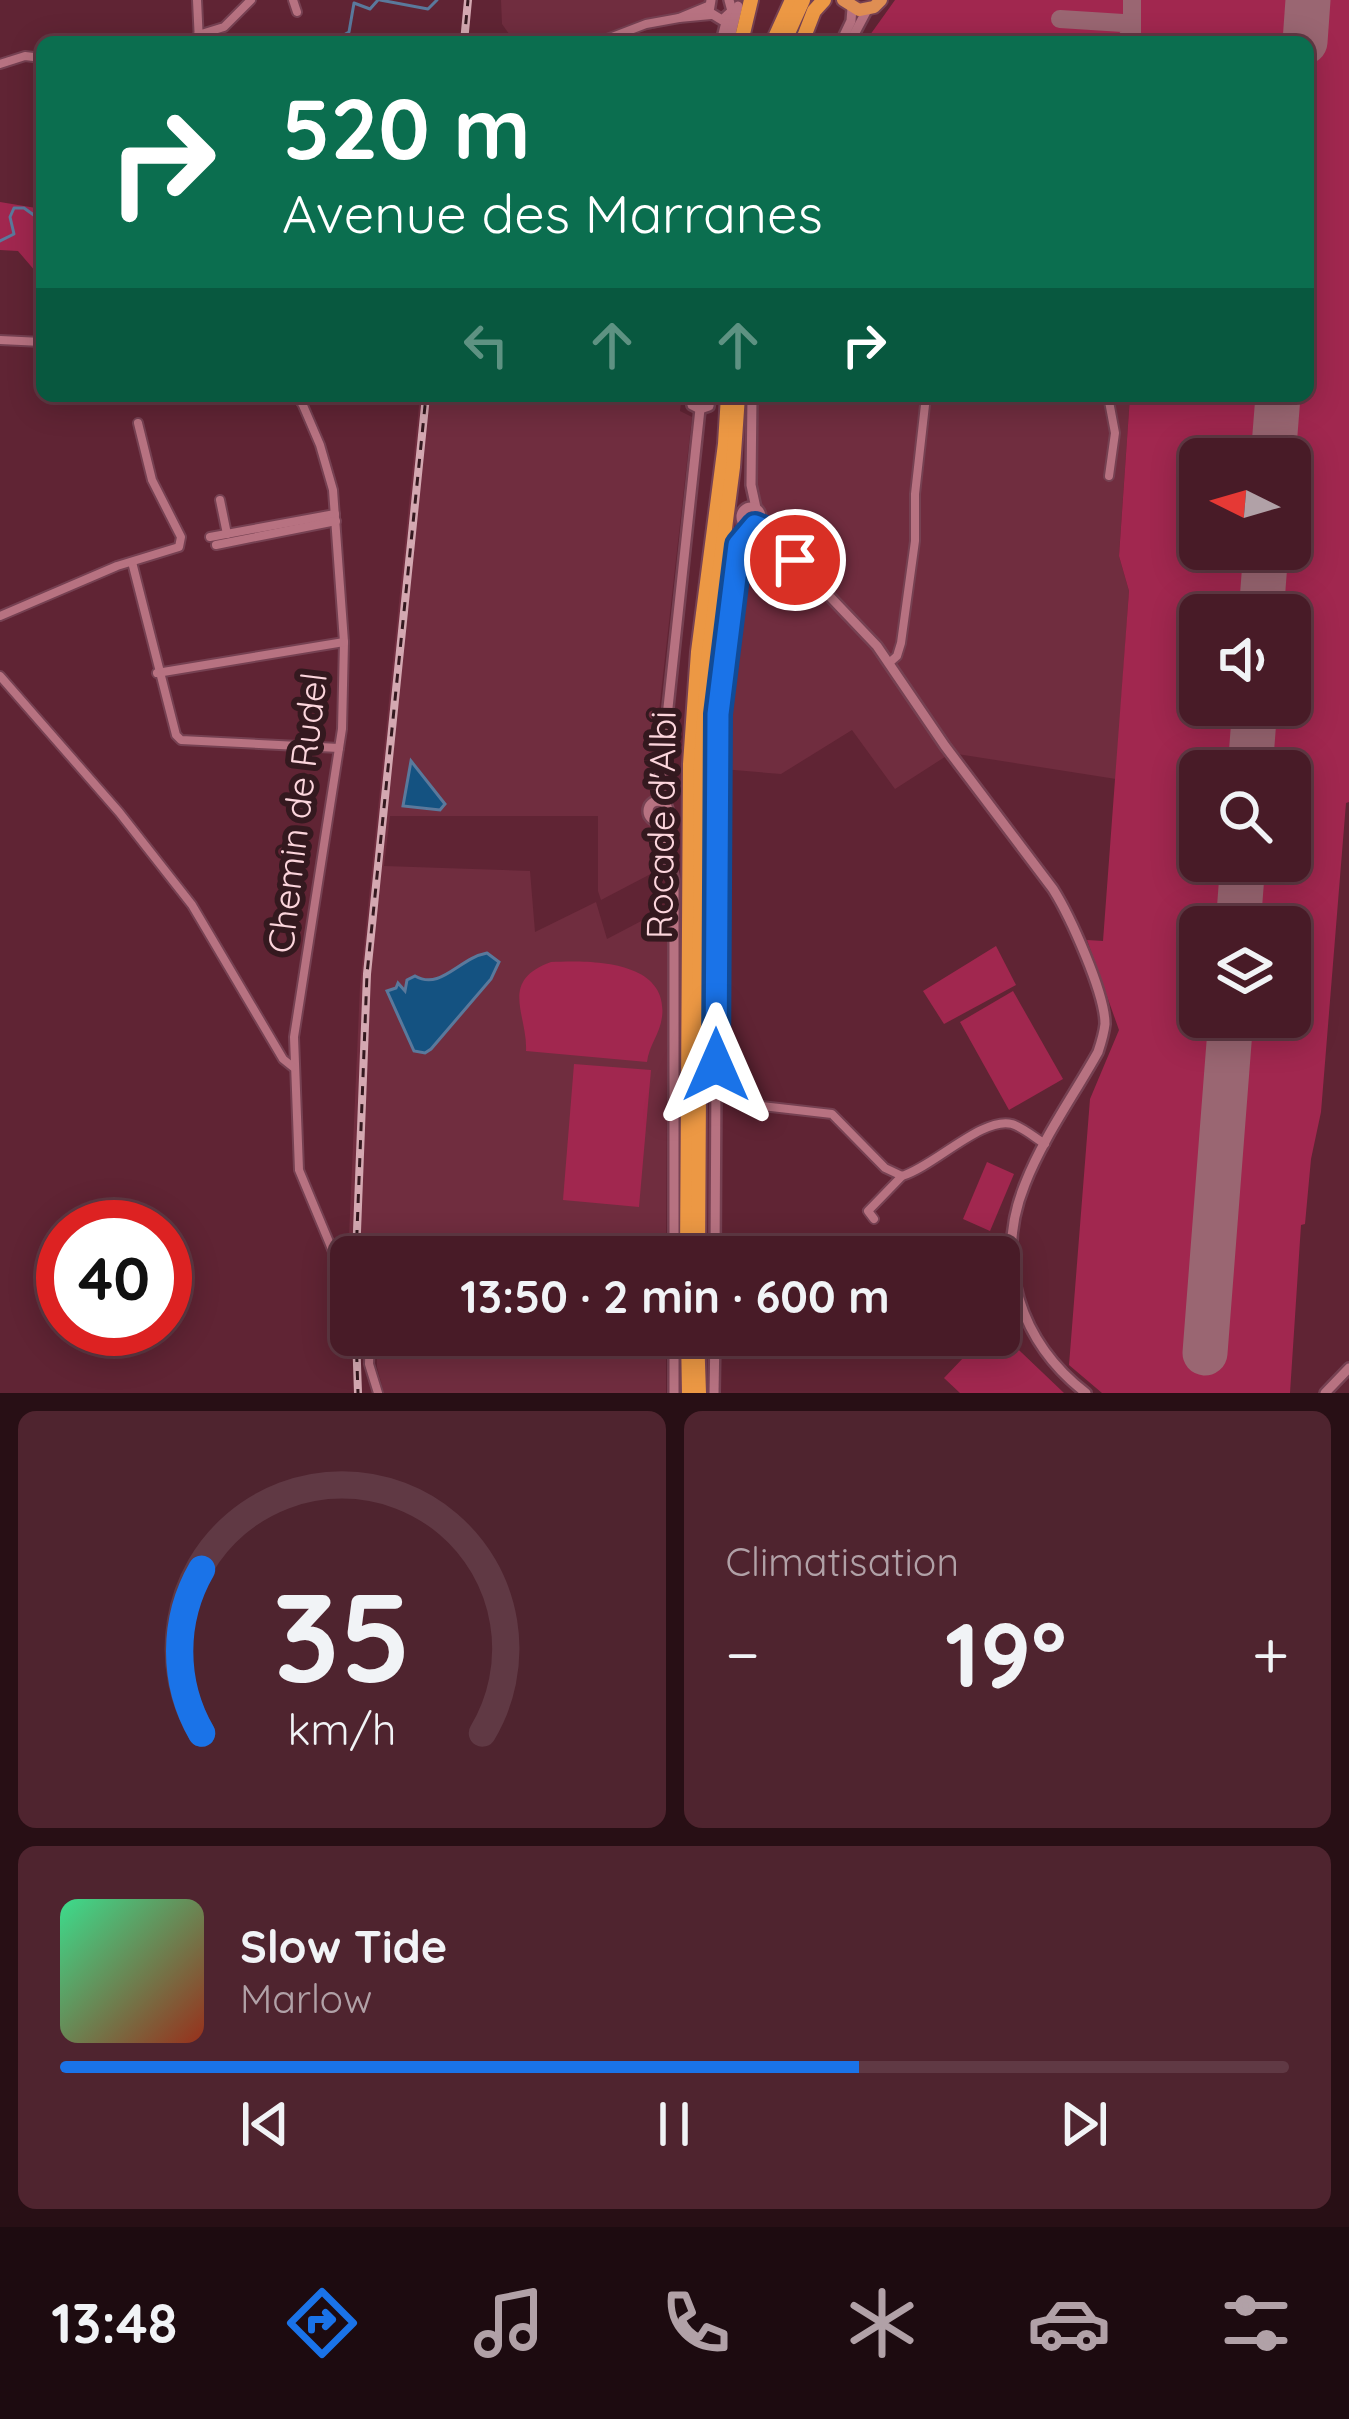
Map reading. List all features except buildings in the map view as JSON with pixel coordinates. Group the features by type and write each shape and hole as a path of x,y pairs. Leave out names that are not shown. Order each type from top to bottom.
{"highway":[{"path":"743,36 752,0"},
{"path":"776,36 792,0"},
{"path":"787,36 803,0"},
{"path":"804,36 824,0"},
{"name":"Rocade d'Albi","path":"687,1236 690,764 727,402"},
{"name":"Rocade d'Albi","path":"698,1236 700,762 738,402"},
{"path":"688,1356 688,1393"},
{"path":"698,1356 699,1393"}],"main road":[{"path":"854,6 881,0"}],"street":[{"path":"196,0 199,36"},
{"path":"204,36 224,27 251,0"},
{"path":"293,0 297,12"},
{"path":"615,36 646,24 732,8 733,0"},
{"path":"724,36 733,0"},
{"path":"847,36 854,6"},
{"path":"0,64 36,57"},
{"path":"0,340 36,342"},
{"name":"Chemin de Rudel","path":"301,402 333,490 344,642 339,748 294,1036 299,1170 330,1244"},
{"path":"692,402 700,410"},
{"path":"700,410 709,402"},
{"path":"715,1236 718,714 739,545 753,520 752,402"},
{"path":"889,663 901,643 915,542 925,402"},
{"path":"1109,402 1115,433 1109,476"},
{"path":"674,1236 674,881 660,821 652,820 647,812 658,801 700,410"},
{"path":"0,616 132,562 179,548 181,542 152,480 138,423"},
{"path":"220,500 227,534"},
{"path":"336,517 213,541 227,534 336,517"},
{"path":"753,520 854,619 1066,910 1103,1010 1098,1052 1018,1203 1013,1276 1021,1312 1042,1348 1086,1393"},
{"path":"132,562 176,735 182,740 339,748"},
{"path":"157,673 344,642"},
{"path":"0,676 163,865 192,904 284,1058 295,1068"},
{"path":"716,1094 754,1105 832,1114 885,1168 902,1176"},
{"path":"874,1219 868,1211 902,1176 995,1124 1013,1124 1046,1144"},
{"path":"370,1356 378,1393"},
{"path":"674,1356 674,1393"},
{"path":"714,1393 715,1356"},
{"path":"1324,1393 1349,1368"}],"shaded area":[{"path":"501,0 711,0 711,15 623,36 511,36 502,24"},
{"path":"895,0 1349,0 1349,802 1321,1112 1305,1224 1301,1225 1290,1393 1102,1393 1069,1365 1090,1099 1119,1030 1087,940 1103,941 1129,591 1119,556 1130,402 1314,402 1314,36 869,36","holes":["1210,1099 1240,1102 1220,1354 1189,1351"]},
{"path":"0,202 36,208 36,272 18,251 0,250"},
{"path":"419,402 681,402 680,411 692,417 655,747 655,830 664,867 601,900 598,816 390,816 384,866 530,871 535,932 596,902 607,939 668,907 666,1236 349,1236 360,986"},
{"path":"755,402 1130,402 1119,556 1129,591 1116,779 951,753 895,789 852,730 781,774 722,769 723,693 738,569 759,531"},
{"path":"996,946 1016,985 944,1024 923,991"},
{"path":"551,962 606,963 641,974 653,984 661,998 662,1017 647,1062 526,1051 520,989 535,970"},
{"path":"1013,991 1063,1079 1009,1110 960,1022"},
{"path":"574,1064 651,1070 639,1207 563,1200"},
{"path":"987,1162 1014,1174 990,1231 963,1219"},
{"path":"1020,1351 1064,1393 960,1393 944,1378 965,1356 1020,1356"},
{"path":"377,1356 666,1356 666,1393 384,1393"}],"water":[{"path":"411,761 445,804 440,810 403,806"},
{"path":"487,953 499,962 491,979 431,1049 414,1051 387,991 398,983 405,991 407,980 415,976 424,980 442,977"}],"waterway":[{"path":"342,36 349,32 354,3 370,9 378,0"},
{"path":"380,0 428,9 437,0"},
{"path":"0,241 14,234 10,217 14,208 24,208 36,217"}],"taxiway":[{"path":"1132,0 1132,36"},
{"path":"1060,19 1123,23 1132,32"}],"runway":[{"path":"1305,36 1308,0"},
{"path":"1275,438 1278,402"},
{"path":"1263,594 1264,570"},
{"path":"1252,750 1253,726"},
{"path":"1240,906 1241,882"},
{"path":"1205,1353 1229,1038"}],"railway":[{"path":"465,36 468,0"},
{"path":"357,1236 367,974 425,402"},
{"path":"357,1356 358,1393"}],"route":[{"path":"716,1065 718,714 739,545 755,526 795,560"}]}
